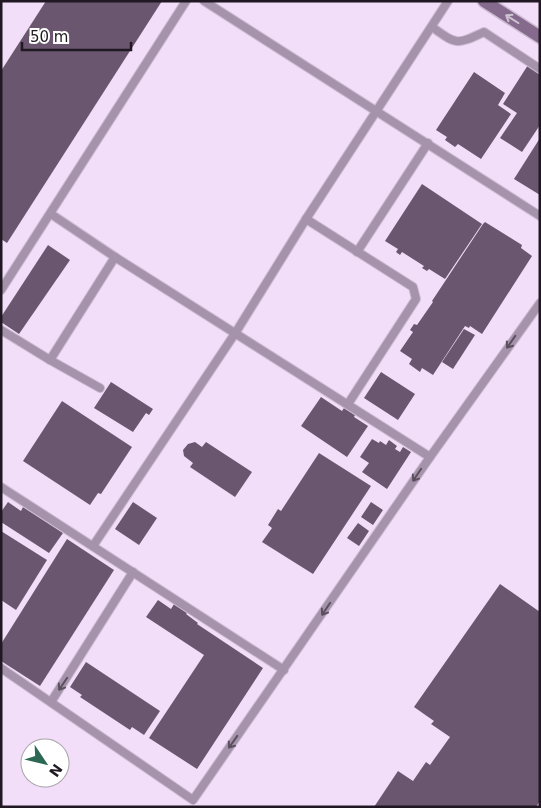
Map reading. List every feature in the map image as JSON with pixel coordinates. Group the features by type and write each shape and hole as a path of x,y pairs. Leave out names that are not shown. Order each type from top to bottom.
{"street":[{"path":"484,1 540,37"}],"lane":[{"path":"1,290 186,1"},
{"path":"204,1 540,216"},
{"path":"93,546 236,332 306,219 448,1"},
{"path":"432,28 452,41 462,42 484,32 540,69"},
{"path":"357,252 428,143"},
{"path":"51,214 430,457"},
{"path":"306,219 413,287 416,298 348,404"},
{"path":"50,360 116,257"},
{"path":"1,668 193,800 430,457 540,303"},
{"path":"1,330 100,388"},
{"path":"1,487 284,670"},
{"path":"51,702 133,572"}],"building":[{"path":"46,1 162,1 7,243 1,239 1,71"},
{"path":"528,65 540,73 540,125 522,152 500,138 517,113 503,104"},
{"path":"474,72 505,93 498,105 511,114 481,159 458,144 455,147 445,140 447,137 436,130"},
{"path":"540,138 540,195 514,179"},
{"path":"422,184 482,224 445,279 429,269 427,271 422,268 424,266 402,252 400,255 396,252 398,249 385,241"},
{"path":"485,222 522,245 521,248 532,256 482,334 470,326 469,328 465,326 433,375 422,368 420,372 409,364 412,359 400,351 413,332 410,330 414,324 417,325 433,302"},
{"path":"48,245 70,260 19,334 1,322 1,317"},
{"path":"464,329 475,335 453,369 442,362"},
{"path":"381,372 415,394 398,420 364,398"},
{"path":"111,382 153,409 149,415 146,413 133,432 94,408"},
{"path":"321,397 342,411 344,408 368,426 347,457 301,426"},
{"path":"62,401 132,447 101,494 98,493 90,505 23,461"},
{"path":"372,439 386,445 389,440 397,446 395,449 400,452 403,447 411,452 387,489 362,472 369,463 360,457"},
{"path":"195,442 202,447 206,442 252,472 235,497 190,467 193,463 184,456 183,450 188,444"},
{"path":"319,453 371,486 313,574 262,542 272,528 268,525 278,509 281,511"},
{"path":"8,502 21,511 23,507 63,533 49,553 1,522 1,512"},
{"path":"133,502 157,518 139,545 115,529"},
{"path":"371,502 383,510 373,525 361,517"},
{"path":"358,523 369,531 359,546 347,538"},
{"path":"1,531 47,560 16,610 1,600"},
{"path":"67,539 114,570 40,686 1,661 1,644"},
{"path":"500,584 540,612 540,801 536,807 374,807 398,771 413,781 426,762 430,765 450,737 431,724 434,721 414,707"},
{"path":"158,600 171,609 174,604 187,613 197,624 263,668 197,769 149,738 204,655 146,617"},
{"path":"86,662 160,711 144,735 132,727 130,730 80,697 82,695 70,687"}]}
